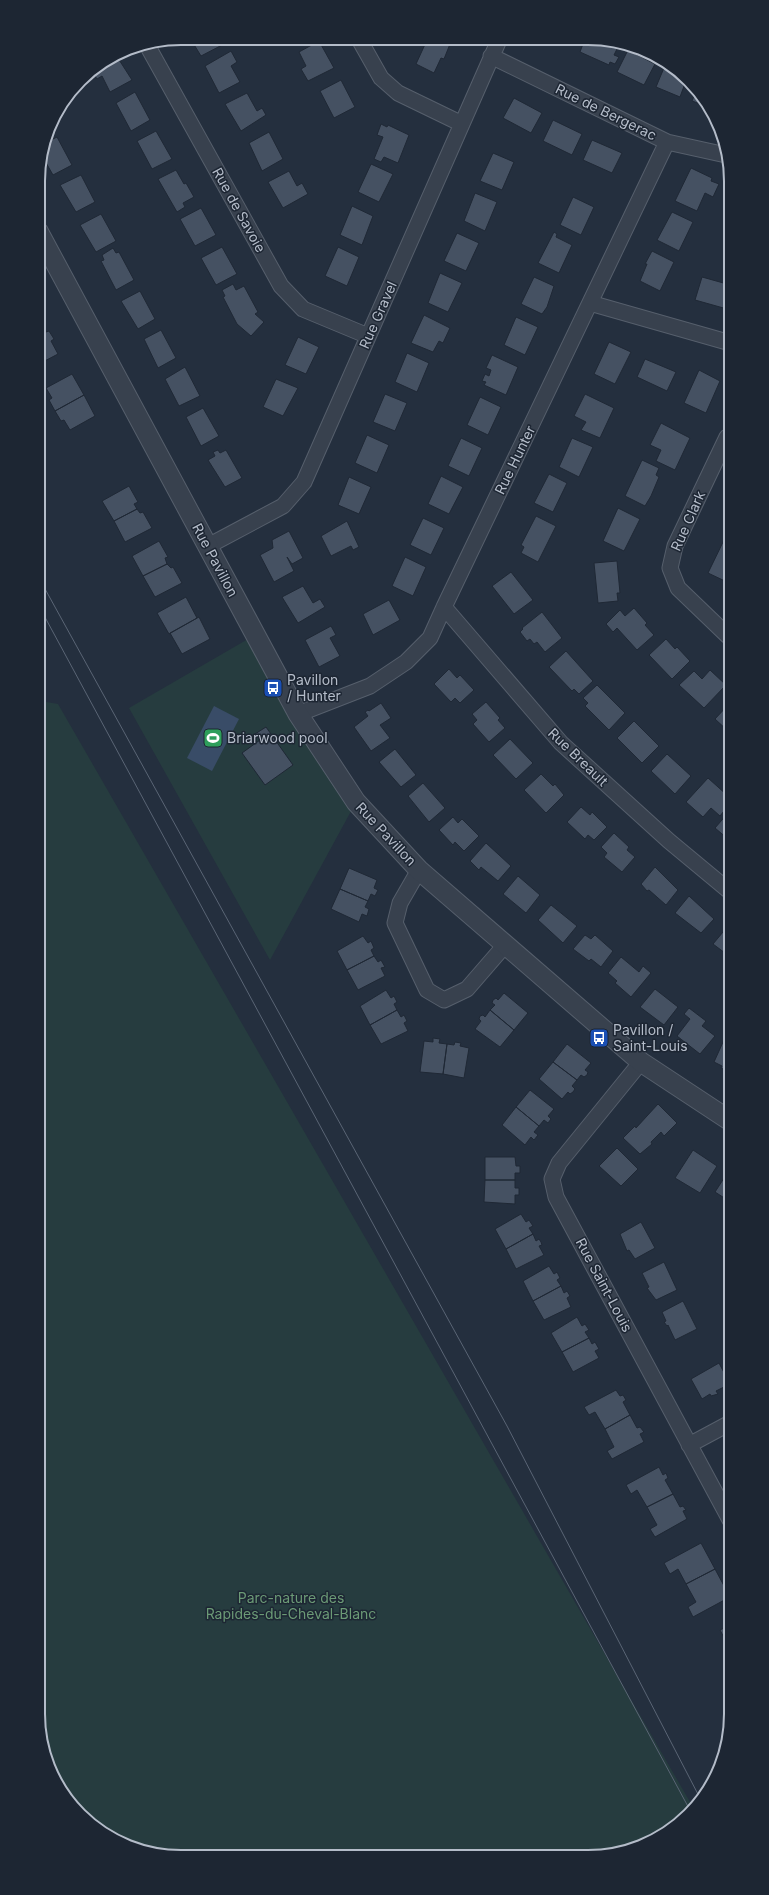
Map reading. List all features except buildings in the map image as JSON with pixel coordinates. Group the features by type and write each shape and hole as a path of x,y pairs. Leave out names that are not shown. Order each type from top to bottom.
{"street":[{"path":"362,45 381,78 398,93 462,124"},
{"name":"Rue Gravel","path":"208,546 283,506 304,482 496,45"},
{"name":"Rue de Savoie","path":"149,49 281,286 303,308 368,336"},
{"name":"Rue de Bergerac","path":"491,56 667,142 721,154"},
{"name":"Rue Hunter","path":"298,714 370,686 406,662 430,638 667,142"},
{"name":"Rue Pavillon","path":"45,244 298,714 356,802 419,870 641,1062 724,1117"},
{"path":"590,303 724,341"},
{"name":"Rue Clark","path":"724,443 675,546 670,568 678,588 724,632"},
{"name":"Rue Breault","path":"444,607 561,743 669,841 724,887"},
{"name":"Rue Pavillon","path":"419,870 400,903 395,923 427,990 444,1000 467,989 506,944"},
{"name":"Rue Saint-Louis","path":"641,1062 559,1163 552,1179 556,1197 724,1509"},
{"path":"689,1445 724,1426"}],"green space":[{"path":"255,635 356,802 270,960 129,708"},
{"name":"Parc-nature des Rapides-du-Cheval-Blanc","path":"45,702 58,704 691,1803 664,1827 648,1836 632,1843 606,1849 588,1850 172,1850 137,1843 105,1827 85,1810 73,1797 63,1782 55,1766 50,1749 46,1732 45,1714"}],"water":[{"name":"Briarwood pool","path":"214,706 239,719 212,771 187,758"}],"tram line":[{"path":"45,589 507,1426 698,1794"},
{"path":"45,617 688,1806"}],"place":[{"name":"Pavillon / Hunter","path":"273,688"},
{"name":"Briarwood pool","path":"213,738"},
{"name":"Pavillon / Saint-Louis","path":"599,1038"}]}
